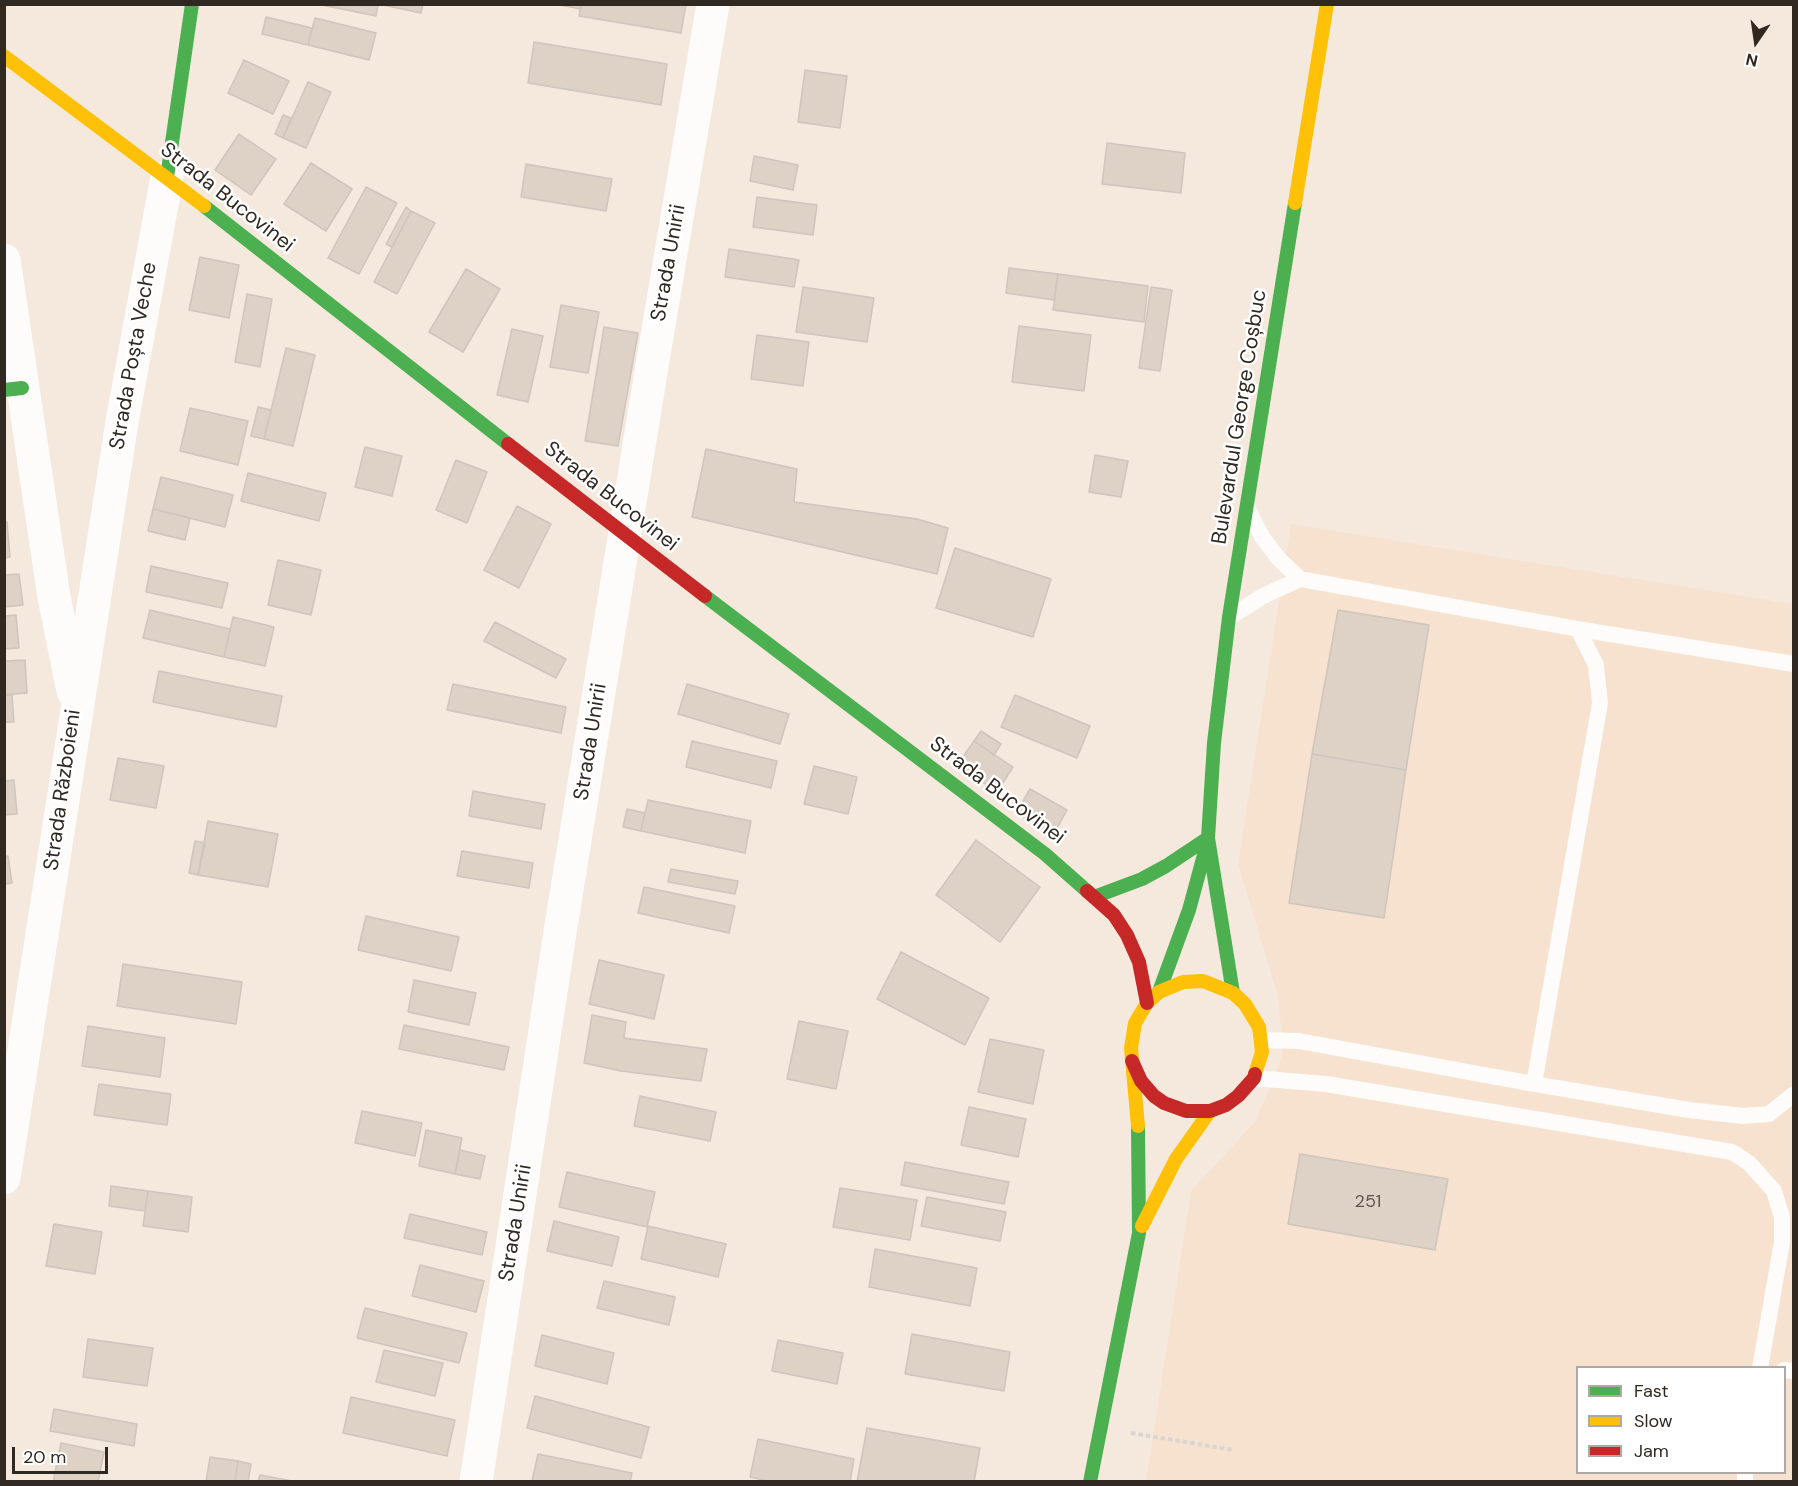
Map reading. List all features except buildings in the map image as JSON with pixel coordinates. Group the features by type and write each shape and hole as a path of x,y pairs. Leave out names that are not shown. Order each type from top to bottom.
{"main road":[{"name":"Strada Poșta Veche","path":"167,177 192,4"},
{"name":"Bulevardul George Coșbuc","path":"1159,992 1189,910 1208,838 1214,743 1229,617 1327,4"},
{"name":"Strada Bucovinei","path":"4,56 167,177 625,535 1045,854 1114,915 1127,935 1139,962 1147,1003"},
{"name":"Bulevardul George Coșbuc","path":"1208,838 1233,993"},
{"path":"1094,897 1142,879 1208,838"},
{"name":"Bulevardul George Coșbuc","path":"1090,1482 1139,1233 1138,1119 1131,1037 1137,1018 1147,1003 1159,992 1183,982 1203,981 1233,993 1245,1004 1254,1016 1262,1052 1254,1078 1238,1096 1226,1105 1210,1111 1176,1159 1139,1233"},
{"path":"1132,1061 1141,1081 1154,1096 1164,1103 1186,1111 1210,1111"}],"street":[{"name":"Strada Unirii","path":"476,1482 563,914 713,4"},
{"name":"Strada Poșta Veche","path":"77,708 122,422 167,177"},
{"name":"Strada Războieni","path":"4,260 13,389 77,708 4,1178"}],"lane":[{"path":"1246,507 1262,537 1278,558 1300,579 1578,629 1794,664"},
{"path":"1229,617 1263,596 1300,579"},
{"path":"1534,1084 1600,704 1596,665 1578,629"},
{"path":"1261,1040 1299,1041 1534,1084 1689,1110 1743,1116 1769,1114 1794,1094"},
{"path":"1254,1078 1326,1084 1732,1152 1749,1163 1774,1191 1782,1217 1782,1242 1764,1366"}],"path":[{"path":"1101,1428 1234,1450"}],"shaded area":[{"path":"1291,524 1793,604 1793,1481 1146,1482 1191,1191 1255,1122 1279,1066 1283,1049 1278,996 1238,864"}],"traffic: fast":[{"path":"167,177 192,4"},
{"path":"1233,993 1208,838 1214,743 1229,617 1295,203"},
{"path":"204,206 508,444"},
{"path":"4,390 22,388"},
{"path":"705,596 1045,854 1087,891"},
{"path":"1094,897 1142,879 1208,838"},
{"path":"1159,992 1189,910 1205,851"},
{"path":"1090,1482 1139,1233 1138,1126"}],"traffic: slow":[{"path":"1295,203 1327,4"},
{"path":"4,56 204,206"},
{"path":"1138,1126 1131,1048 1135,1023 1147,1003 1159,992 1183,982 1203,981 1233,993 1245,1004 1259,1027 1262,1052 1255,1074"},
{"path":"1142,1226 1176,1159 1210,1111"}],"traffic: jam":[{"path":"508,444 705,596"},
{"path":"1087,891 1114,915 1127,935 1139,962 1147,1003"},
{"path":"1132,1061 1141,1081 1154,1096 1164,1103 1186,1111 1210,1111 1226,1105 1238,1096 1255,1074"}]}
